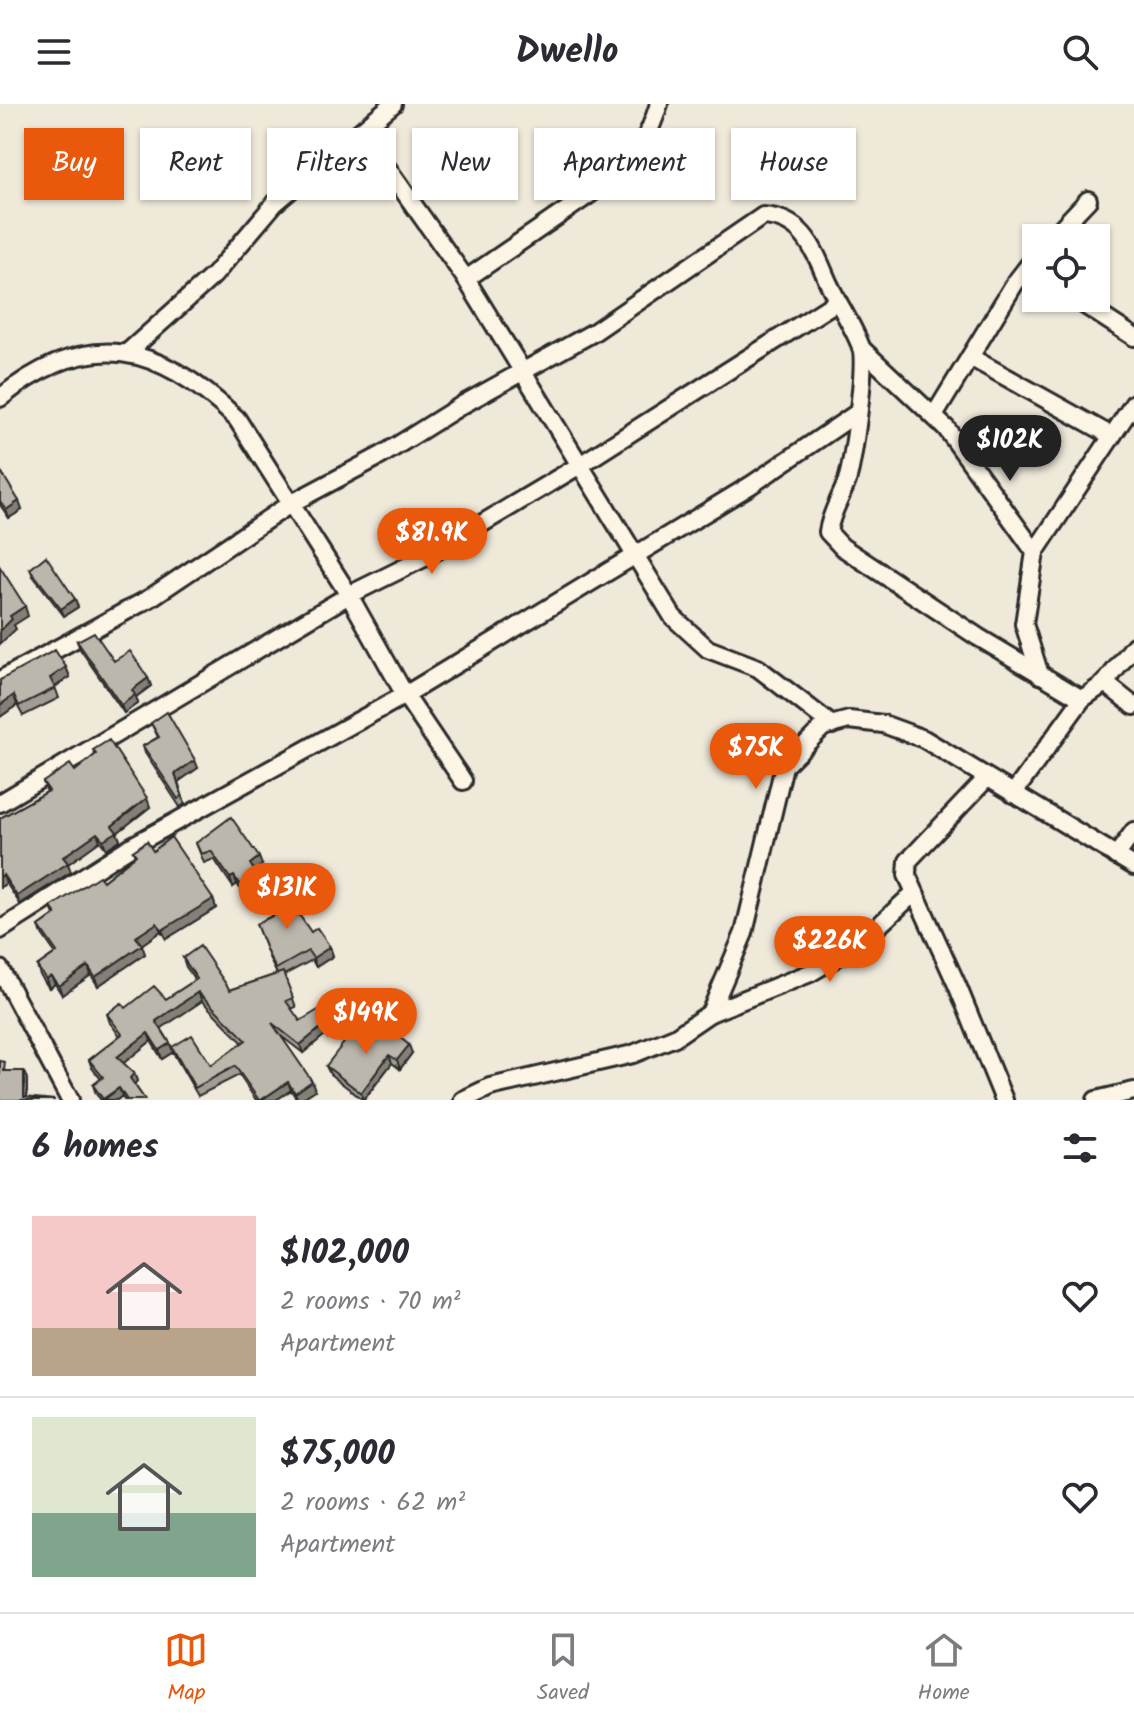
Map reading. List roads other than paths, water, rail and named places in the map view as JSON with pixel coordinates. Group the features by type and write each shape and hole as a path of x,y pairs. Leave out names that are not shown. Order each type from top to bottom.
{"street":[{"path":"365,128 393,104"},
{"path":"466,279 612,179 633,161 648,137 659,104"},
{"path":"396,180 466,279 633,555 688,634 708,649 758,668 832,725"},
{"path":"127,353 214,275 279,200"},
{"path":"1065,224 1088,200"},
{"path":"0,680 150,598 290,504 594,332 763,216 782,217 797,227 817,256 836,302 861,348 946,428 1035,552"},
{"path":"934,416 1022,282"},
{"path":"0,803 349,595 426,557 580,465 836,302"},
{"path":"1096,312 1134,337"},
{"path":"861,348 862,387 848,478 830,512 828,532 842,547 869,565 1082,699"},
{"path":"0,398 52,363 83,354 127,353 183,372 214,396 237,419 349,595 405,695 463,781"},
{"path":"970,357 1112,436"},
{"path":"1040,675 1024,624 1035,552 1134,403"},
{"path":"0,930 130,847 405,695 751,485 857,413"},
{"path":"1013,794 1082,699 1105,683 1134,646"},
{"path":"1105,683 1134,706"},
{"path":"710,1013 744,933 784,766 806,740 823,727 849,720 883,724 924,739 1134,866"},
{"path":"987,778 908,861 907,875 1004,1100"},
{"path":"1116,856 1134,831"},
{"path":"463,1100 490,1087 633,1054 675,1037 710,1013 810,973 859,944 914,893"},
{"path":"0,969 70,1100"},
{"path":"1096,1100 1134,1091"}]}
